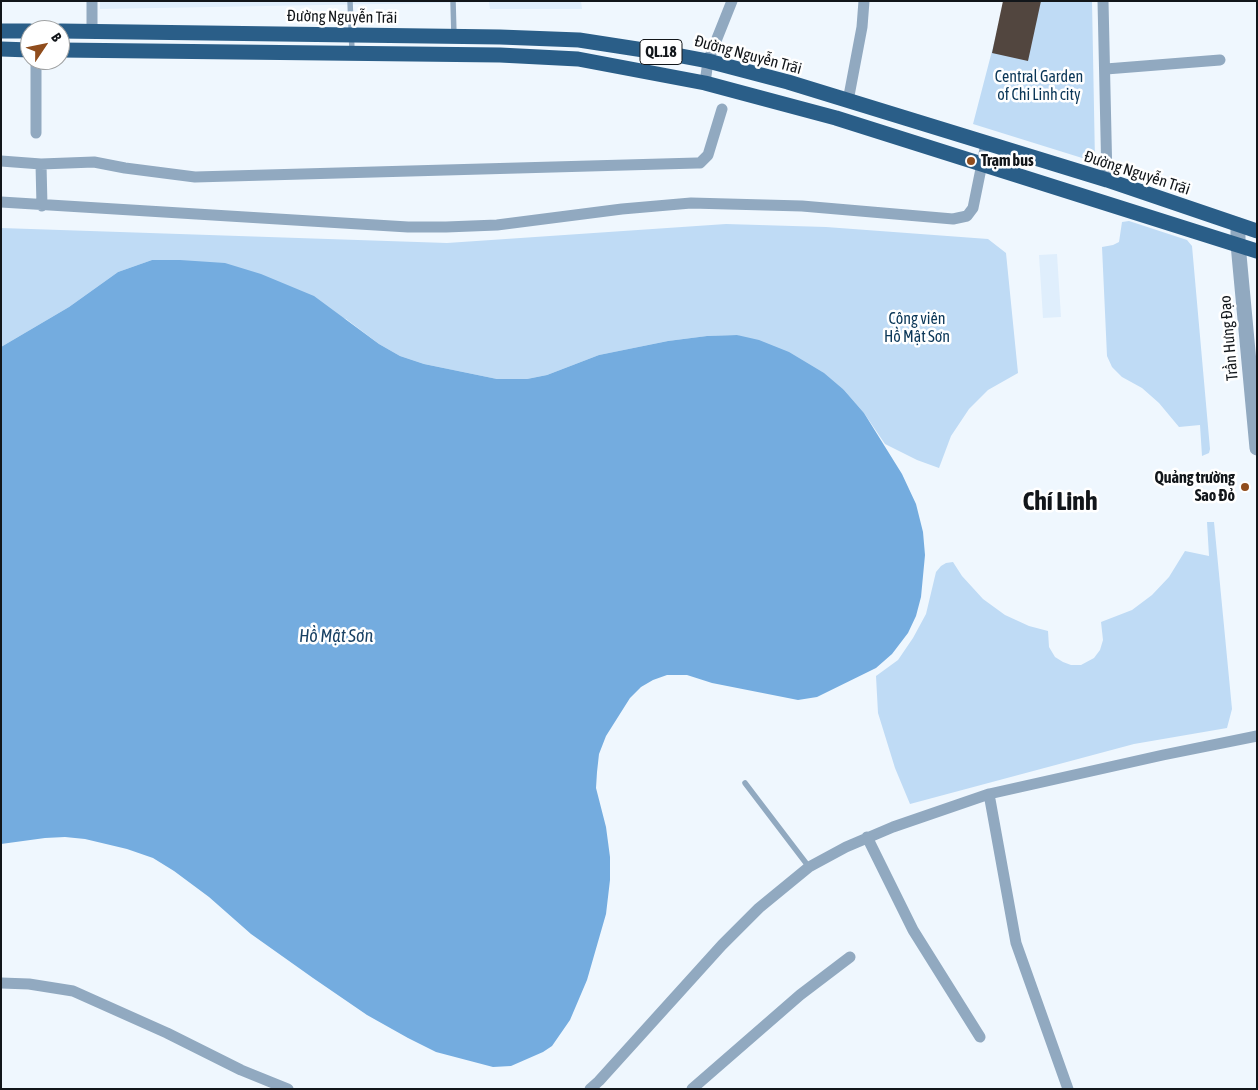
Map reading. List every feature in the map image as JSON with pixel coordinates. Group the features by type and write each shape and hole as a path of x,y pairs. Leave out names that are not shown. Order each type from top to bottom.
{"highway":[{"path":"1,30 20,31"},
{"name":"Đường Nguyễn Trãi","path":"70,31 454,36 578,40 708,61 788,82 1107,180 1257,232"},
{"path":"1,49 20,50"},
{"name":"QL.18","path":"70,50 500,55 578,59 705,83 836,118 1257,251"}],"street":[{"path":"92,1 92,32"},
{"path":"705,83 708,61 732,1"},
{"path":"848,101 862,27 864,1"},
{"path":"1103,1 1107,180"},
{"path":"1106,69 1220,60"},
{"path":"36,70 36,133"},
{"path":"1,160 41,164 94,162 195,177 700,163 708,155 722,109"},
{"path":"1,202 408,227 497,224 622,209 691,204 802,206 953,219 967,216 973,208 986,144"},
{"path":"41,164 42,206"},
{"name":"Trần Hưng Đạo","path":"1238,225 1238,244 1257,448"},
{"path":"590,1089 619,1060 722,945 759,908 809,867 867,837 989,794 1163,754 1257,736"},
{"path":"989,794 1016,943 1068,1089"},
{"path":"867,837 913,930 980,1037"},
{"path":"692,1089 800,995 850,957"},
{"path":"1,983 29,984 73,991 284,1088"}],"lane":[{"path":"350,1 352,53"},
{"path":"453,1 454,36"},
{"path":"745,783 809,867"}],"shaded area":[{"path":"100,1 581,1 582,9 490,9 489,2 100,9"},
{"path":"1057,254 1061,317 1043,318 1039,255"}],"green space":[{"name":"Central Garden of Chi Linh city","path":"1005,1 1092,1 1095,162 973,124"},
{"path":"1129,221 1187,240 1192,246 1210,449 1209,453 1202,456 1200,425 1179,427 1159,403 1142,388 1122,377 1112,367 1107,356 1102,247 1119,242 1122,222"},
{"name":"Công viên Hồ Mật Sơn","path":"726,224 826,227 988,239 1006,253 1018,373 988,390 969,409 951,436 939,468 917,460 885,444 864,413 844,390 737,335 707,336 668,341 599,355 547,375 527,379 497,379 424,364 400,356 379,344 346,319 152,260 118,272 69,307 1,347 1,228 447,243"},
{"path":"1207,522 1214,522 1232,709 1227,728 1134,744 910,804 895,768 878,713 876,676 898,660 913,638 926,614 936,572 941,566 953,562 962,576 983,599 1005,615 1029,626 1048,631 1049,647 1055,657 1071,665 1081,665 1094,658 1100,650 1103,640 1101,622 1132,610 1152,595 1169,577 1185,551 1209,556"}],"water":[{"name":"Hồ Mật Sơn","path":"152,260 225,263 261,274 314,296 379,344 400,356 424,364 497,379 527,379 547,375 599,355 668,341 707,336 737,335 759,340 789,352 824,373 844,390 864,413 902,474 916,504 923,532 925,555 921,597 916,616 908,633 892,654 876,668 817,697 798,700 712,683 687,675 667,675 641,687 630,698 606,736 599,754 596,788 606,827 610,857 610,880 606,914 587,980 570,1020 552,1046 543,1052 511,1066 493,1067 436,1052 367,1015 313,978 251,934 209,897 153,858 127,849 85,839 65,837 1,844 1,347 69,307 118,272"}],"building":[{"path":"1003,1 1041,1 1028,61 992,53"}],"place":[{"name":"Trạm bus","path":"971,161"},
{"name":"Quảng trường Sao Đỏ","path":"1245,487"}],"district":[{"name":"Chí Linh","path":"1060,502"}]}
